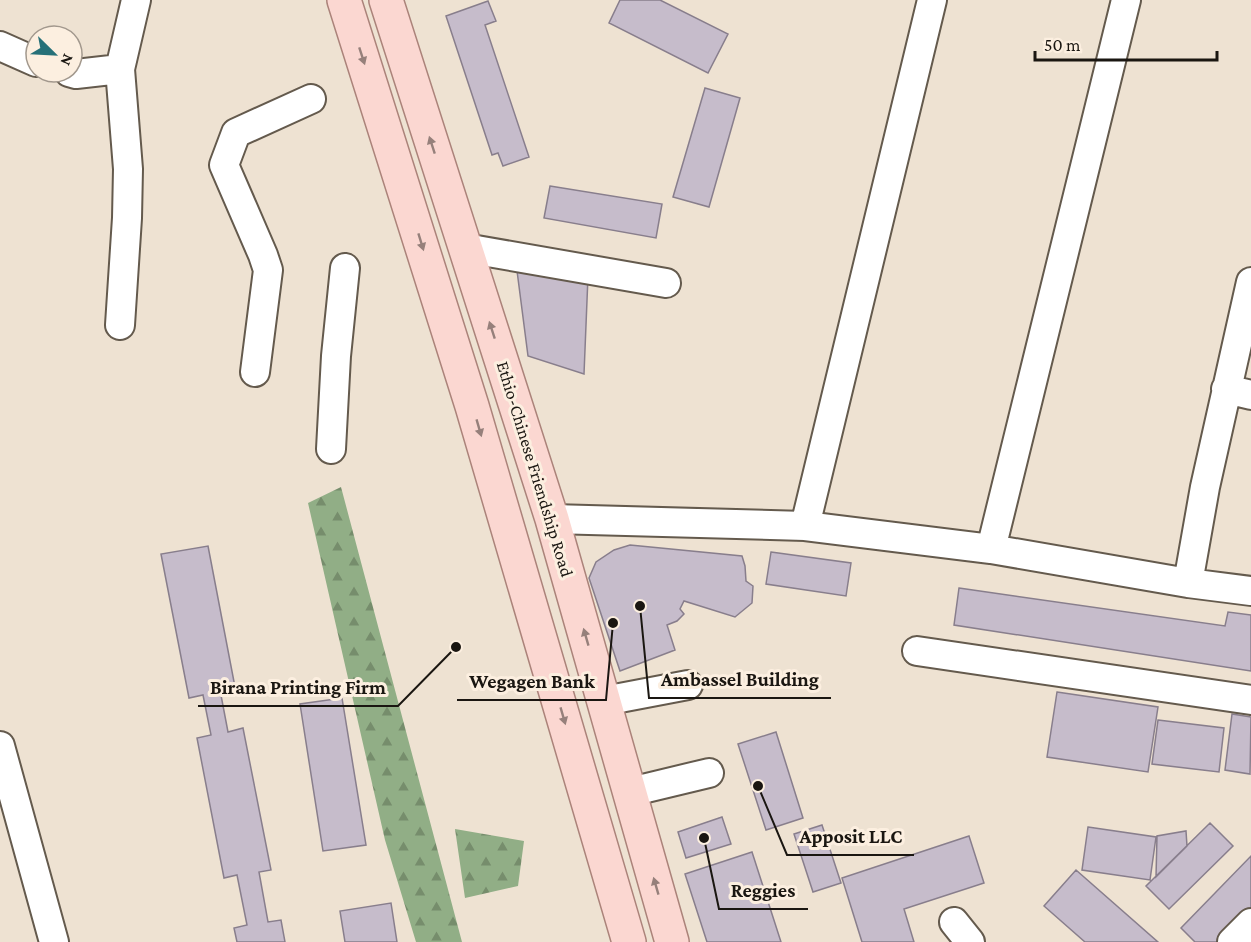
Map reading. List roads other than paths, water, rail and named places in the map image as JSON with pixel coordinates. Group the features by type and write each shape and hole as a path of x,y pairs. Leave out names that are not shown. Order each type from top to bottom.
{"main road":[{"path":"344,0 472,406 629,942"},
{"name":"Ethio-Chinese Friendship Road","path":"386,0 552,519 672,942"}],"street":[{"path":"120,325 128,169 120,69 136,0"},
{"path":"805,526 932,0"},
{"path":"991,549 1126,0"},
{"path":"0,46 24,57"},
{"path":"84,73 120,69"},
{"path":"255,372 268,270 224,165 236,133 311,99"},
{"path":"465,248 666,283"},
{"path":"331,450 336,356 345,268"},
{"path":"1188,582 1205,487 1239,392 1251,282"},
{"path":"552,519 805,526 991,549 1251,591"},
{"path":"917,651 1251,700"},
{"path":"604,701 688,685"},
{"path":"0,746 54,942"},
{"path":"630,792 709,773"},
{"path":"1232,942 1251,923"}],"place":[{"name":"Ambassel Building","path":"640,606"},
{"name":"Wegagen Bank","path":"613,623"},
{"name":"Birana Printing Firm","path":"456,647"},
{"name":"Apposit LLC","path":"758,786"},
{"name":"Reggies","path":"704,838"}]}
